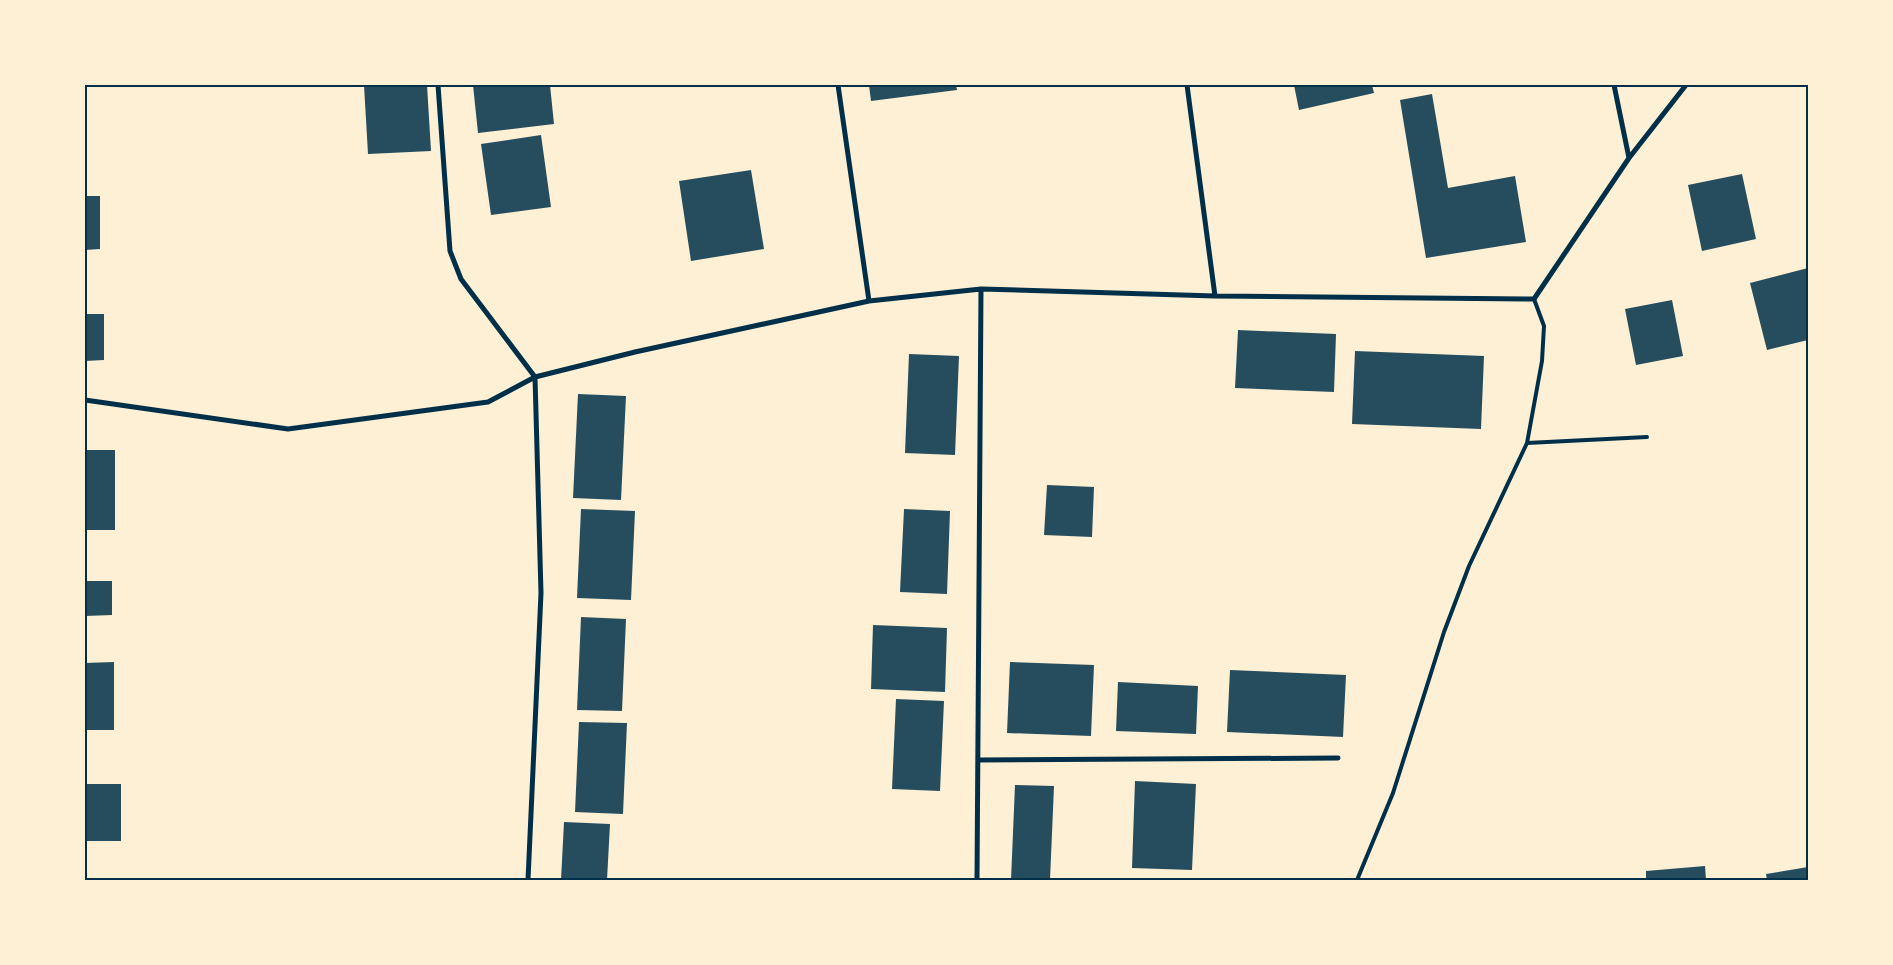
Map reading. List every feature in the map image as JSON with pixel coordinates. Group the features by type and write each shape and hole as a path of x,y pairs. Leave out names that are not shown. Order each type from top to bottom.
{"street":[{"path":"438,85 450,251 461,279 535,378 541,593 528,880"},
{"path":"838,85 869,301"},
{"path":"1187,85 1215,296"},
{"path":"1614,85 1629,158"},
{"path":"85,400 288,429 488,402 535,378 635,352 869,301 981,289 1215,296 1534,299 1629,158 1686,85"},
{"path":"978,880 981,289"},
{"path":"978,760 1338,758"}],"lane":[{"path":"1356,880 1393,793 1444,632 1466,574 1527,443 1542,361 1544,326 1534,299"},
{"path":"1527,443 1646,437"}],"building":[{"path":"364,85 427,85 431,151 368,154"},
{"path":"473,85 550,85 554,124 478,133"},
{"path":"869,85 956,85 957,90 871,101"},
{"path":"1294,85 1372,85 1374,93 1299,110"},
{"path":"1432,94 1448,188 1515,176 1526,242 1426,258 1400,100"},
{"path":"541,135 551,207 491,215 481,144"},
{"path":"751,170 764,249 691,261 679,181"},
{"path":"1742,174 1756,239 1702,251 1688,185"},
{"path":"85,196 100,196 100,249 85,250"},
{"path":"1808,268 1808,340 1767,350 1750,283"},
{"path":"1672,300 1683,356 1636,365 1625,309"},
{"path":"85,314 104,314 104,360 85,361"},
{"path":"1238,330 1336,334 1334,392 1235,388"},
{"path":"1355,351 1484,356 1481,429 1352,424"},
{"path":"909,354 959,356 955,455 905,453"},
{"path":"578,394 626,396 621,500 573,498"},
{"path":"85,450 115,450 115,530 85,530"},
{"path":"1047,485 1094,487 1092,537 1044,535"},
{"path":"581,509 635,511 631,600 577,598"},
{"path":"904,509 950,511 947,594 900,592"},
{"path":"85,581 112,581 112,615 85,616"},
{"path":"581,617 626,619 622,711 577,710"},
{"path":"873,625 947,628 945,692 871,689"},
{"path":"114,662 114,730 85,730 85,663"},
{"path":"1010,662 1094,665 1091,736 1007,733"},
{"path":"1230,670 1346,675 1343,737 1227,732"},
{"path":"1118,682 1198,686 1196,734 1116,731"},
{"path":"896,699 944,701 940,791 892,789"},
{"path":"579,722 627,723 623,814 575,812"},
{"path":"1135,781 1196,784 1192,870 1132,868"},
{"path":"85,784 121,784 121,841 85,841"},
{"path":"1015,785 1054,786 1050,880 1011,880"},
{"path":"564,822 610,824 607,880 561,880"},
{"path":"1705,866 1706,880 1646,880 1646,871"},
{"path":"1808,867 1808,880 1767,880 1766,874"}]}
